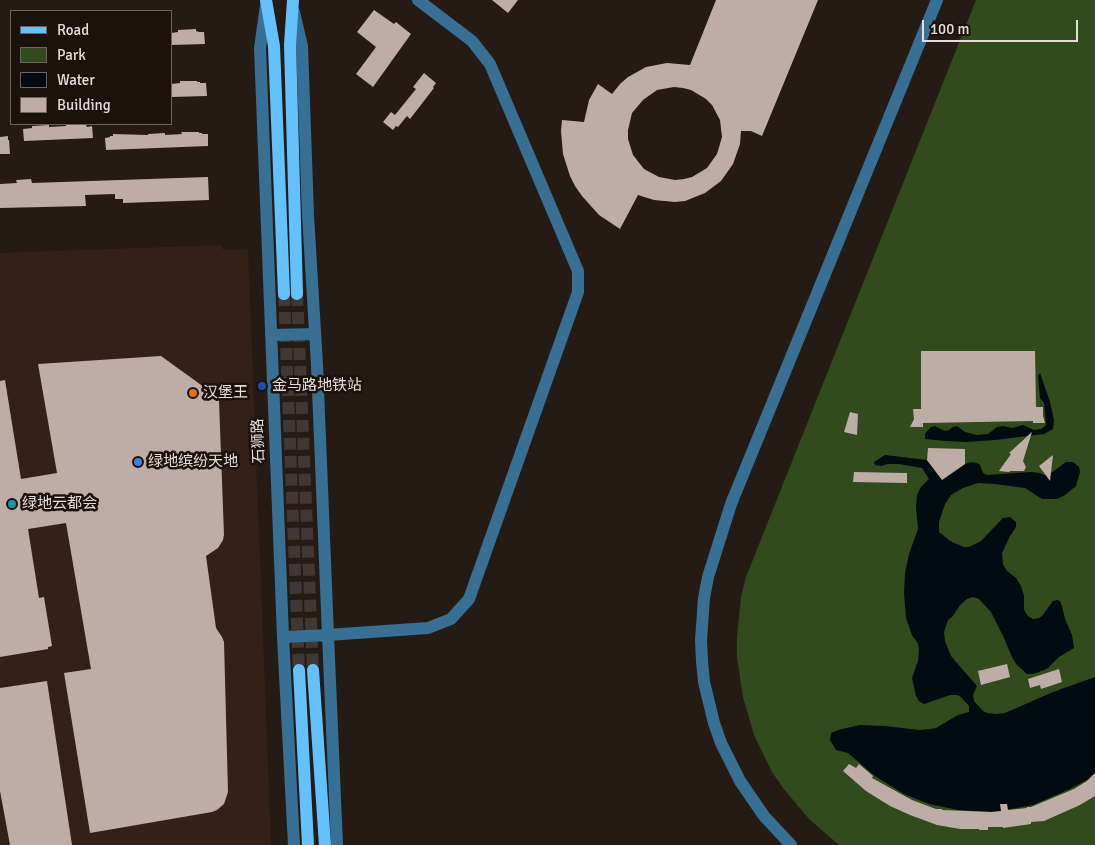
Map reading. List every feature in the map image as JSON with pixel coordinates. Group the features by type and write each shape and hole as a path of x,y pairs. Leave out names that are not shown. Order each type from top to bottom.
{"main road":[{"name":"石狮路","path":"266,3 274,46 284,294"},
{"path":"293,6 290,45 297,294"},
{"path":"299,670 308,845"},
{"path":"313,670 325,845"}],"street":[{"path":"283,637 428,628 451,619 469,599 578,292 578,271 490,64 472,41 418,0"},
{"path":"791,845 764,816 740,782 721,744 704,682 701,640 704,598 708,577 731,504 937,0"},
{"name":"石狮路","path":"266,3 260,48 283,637 294,845"},
{"path":"293,6 302,46 337,845"},
{"path":"271,335 315,334"}],"shaded area":[{"name":"绿地云都会","path":"221,245 223,250 248,249 271,845 0,845 0,253"}],"green space":[{"path":"976,0 1095,0 1095,845 839,845 809,819 783,788 772,772 754,735 743,697 737,657 741,597 746,577"}],"water":[{"path":"1040,373 1050,402 1054,420 1053,429 1044,434 995,440 967,442 925,439 927,431 935,426 945,431 957,426 965,432 977,435 988,434 997,427 1003,426 1012,428 1023,425 1034,430 1041,429 1046,425 1044,403 1040,398 1038,376"},
{"path":"885,455 927,460 942,480 971,462 980,465 983,473 987,475 1031,472 1047,476 1066,462 1073,462 1079,467 1080,472 1076,486 1057,499 1042,499 1025,488 995,484 978,483 963,488 951,495 945,504 939,522 939,532 950,541 964,547 969,547 981,541 1003,518 1010,517 1016,522 1016,527 1002,553 1003,564 1021,586 1024,596 1024,610 1033,619 1039,618 1053,601 1060,601 1072,635 1074,648 1059,657 1048,668 1033,674 1027,674 1016,664 991,612 979,599 973,597 960,605 948,620 944,632 945,641 951,656 977,686 973,695 974,701 987,713 1005,713 1053,692 1095,677 1095,773 1087,780 1033,805 994,812 958,810 929,804 904,794 875,776 848,753 836,750 830,740 831,733 838,730 860,725 919,730 931,729 958,715 969,712 969,706 957,695 950,695 924,704 916,696 912,678 918,661 919,649 906,618 905,573 909,554 918,529 917,495 921,487 929,479 922,468 899,464 875,465 874,462"}],"building":[{"path":"492,0 518,0 508,13"},
{"path":"716,0 818,0 762,136 751,131 741,131 740,144 733,164 721,181 705,193 685,201 675,202 654,200 638,195 620,229 599,215 575,186 563,154 562,120 584,122 589,100 598,84 612,94 628,77 646,67 667,63 690,65","holes":["674,87 691,90 712,105 720,120 722,137 717,154 707,168 692,177 675,180 659,177 644,169 633,155 628,139 628,130 632,113 643,100 657,90"]},
{"path":"374,10 394,24 396,22 411,34 373,87 356,74 376,47 357,32"},
{"path":"196,29 196,31 204,32 205,44 172,45 172,33 178,32 178,30"},
{"path":"424,73 436,83 434,88 410,119 407,116 393,130 383,122 391,112 395,115 416,89 413,87"},
{"path":"180,81 197,81 206,83 207,96 172,97 172,84 180,83"},
{"path":"32,126 92,126 93,138 24,141 23,129 32,128"},
{"path":"181,132 208,134 208,146 106,150 105,138 113,136 113,134 148,135 165,133 165,135 182,134"},
{"path":"8,136 10,154 0,154 0,137"},
{"path":"208,177 209,200 123,203 123,199 115,199 115,194 85,195 86,206 0,208 0,184 17,183 16,180 31,179 32,183"},
{"path":"921,351 1035,351 1036,407 1043,407 1045,423 1033,423 1033,421 923,423 923,427 910,427 914,419 913,409 921,409"},
{"path":"161,356 215,395 219,401 224,535 218,548 206,556 216,628 224,642 228,792 224,804 212,812 90,833 64,673 91,669 66,523 28,529 39,598 44,597 52,646 48,647 48,649 0,657 0,381 5,380 21,479 57,473 38,364"},
{"path":"850,412 858,414 857,435 844,432"},
{"path":"1032,432 1023,461 1026,467 1024,471 999,471 1011,454 1009,453"},
{"path":"928,448 965,449 965,464 942,480 927,460"},
{"path":"1053,455 1050,481 1039,466"},
{"path":"854,472 907,473 907,483 853,482"},
{"path":"1007,664 1010,677 981,685 978,671"},
{"path":"1059,669 1062,682 1041,689 1040,685 1030,688 1028,679"},
{"path":"47,681 72,845 10,845 0,791 0,688"},
{"path":"849,764 856,768 859,764 873,776 872,778 912,800 942,810 1001,811 1000,804 1007,804 1008,810 1027,808 1074,789 1087,781 1095,773 1095,796 1044,821 1003,828 988,827 988,830 960,829 937,825 890,806 866,791 843,771"}],"tunnel":[{"path":"284,294 299,670"},
{"path":"297,294 313,670"}],"place":[{"name":"金马路地铁站","path":"262,386"},
{"name":"汉堡王","path":"193,393"},
{"name":"绿地缤纷天地","path":"138,462"},
{"name":"绿地云都会","path":"12,504"}]}
